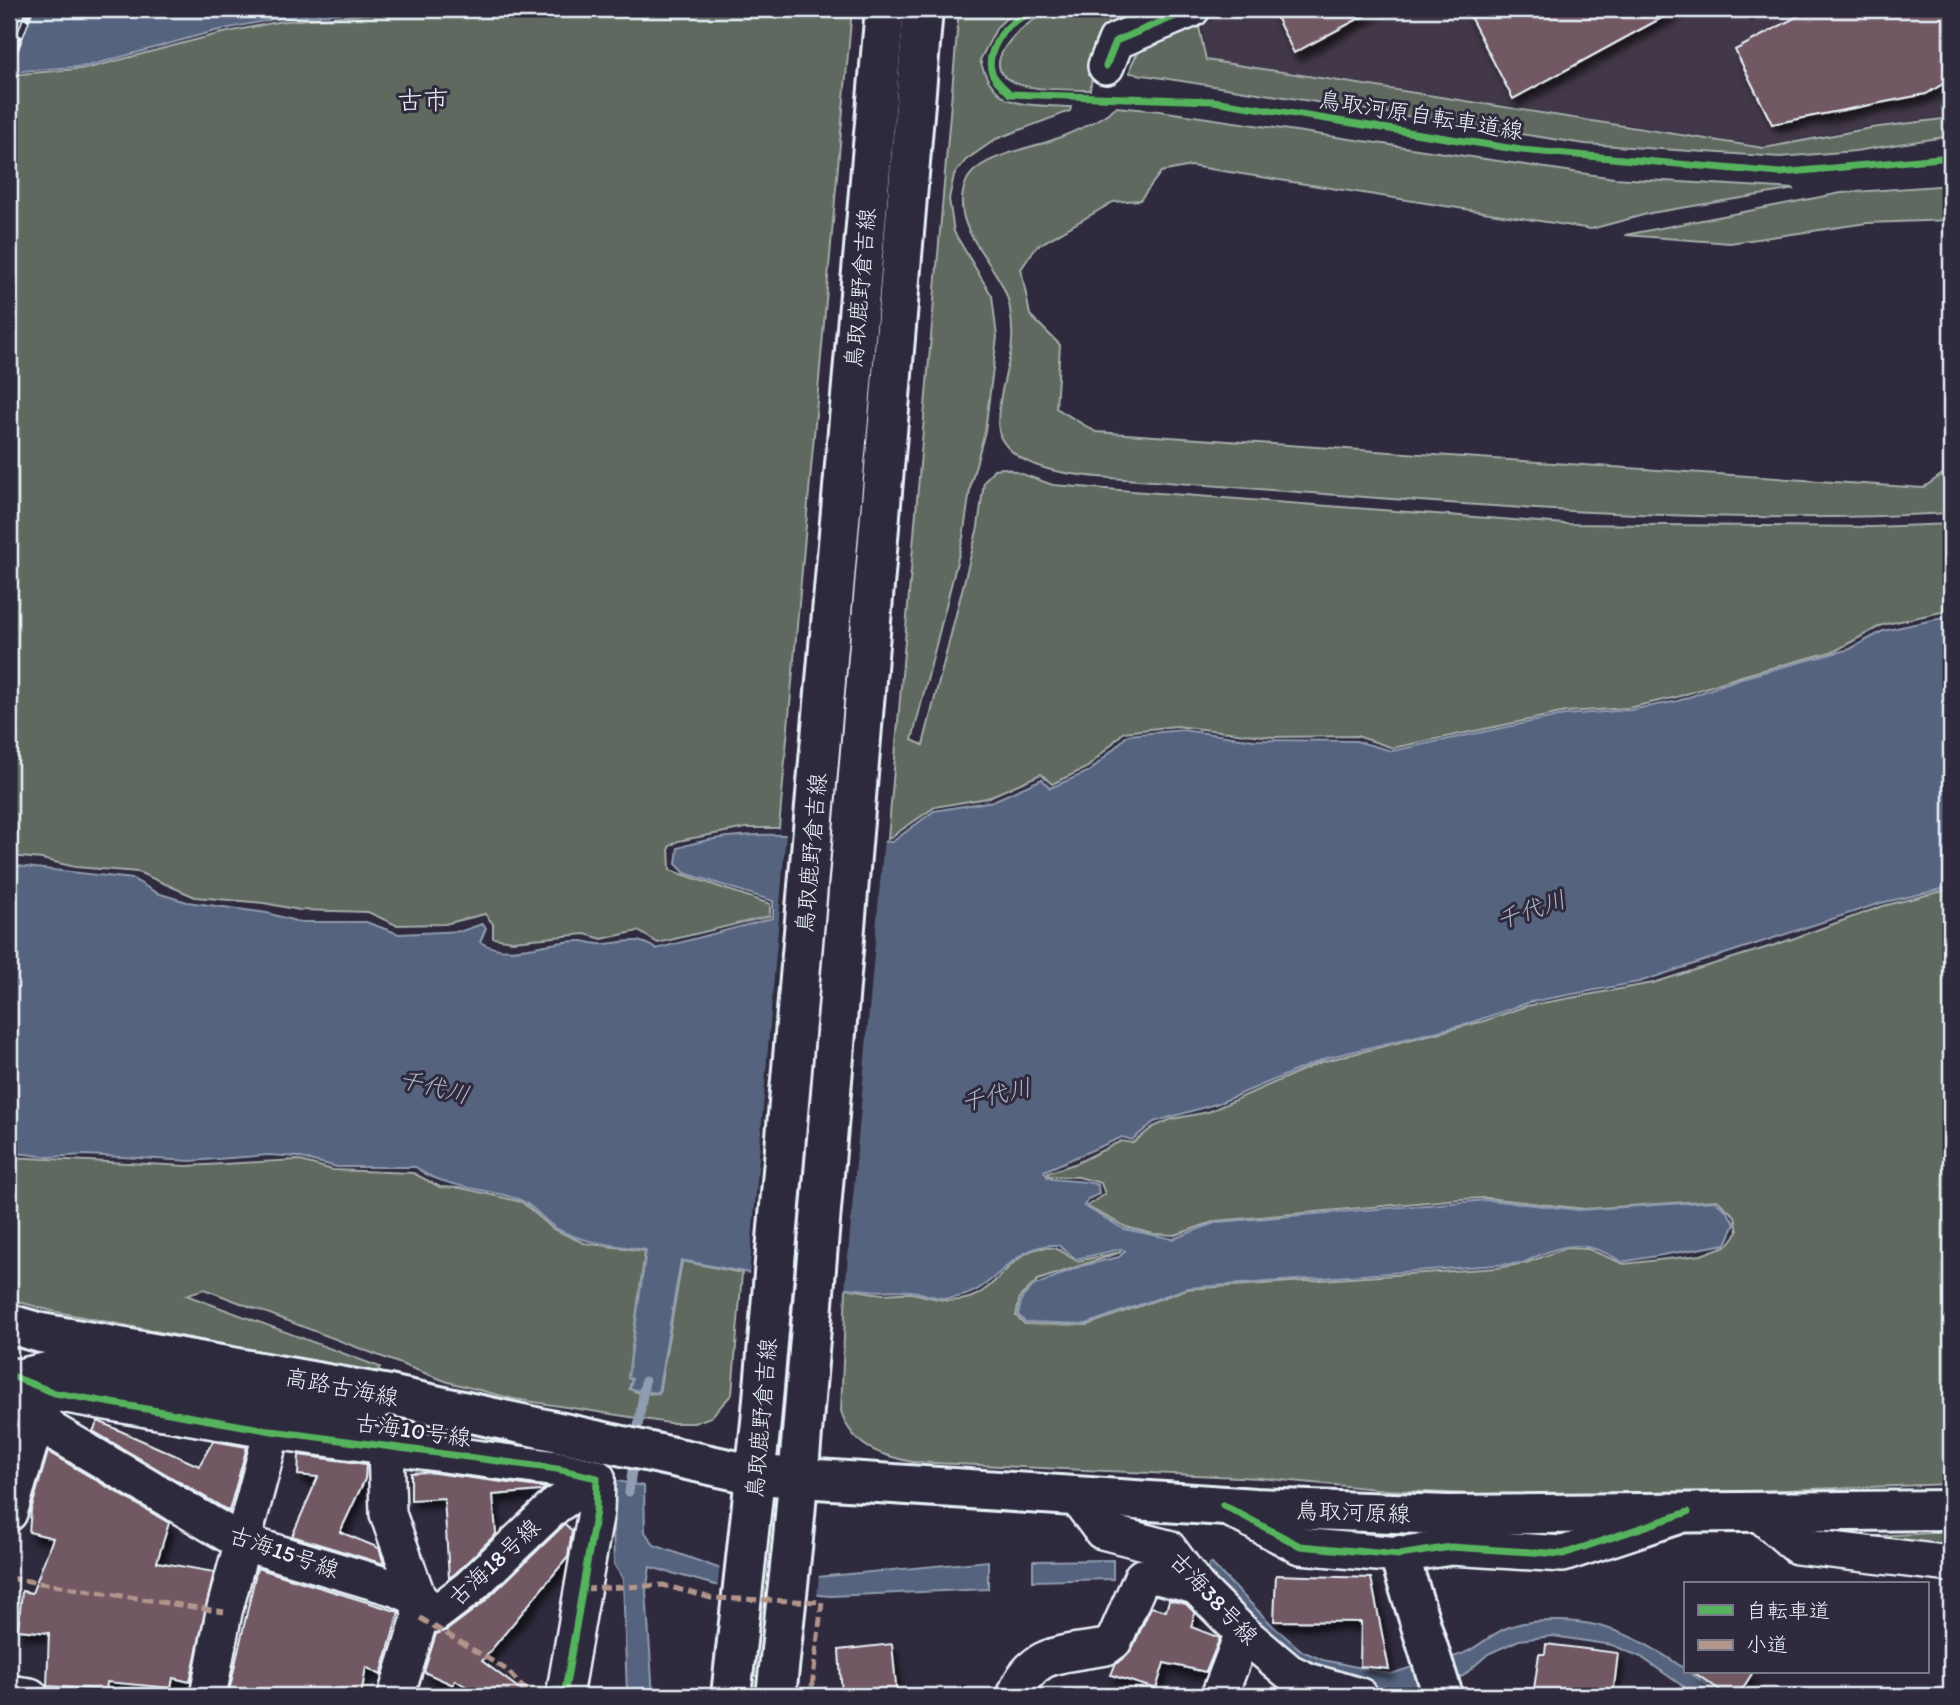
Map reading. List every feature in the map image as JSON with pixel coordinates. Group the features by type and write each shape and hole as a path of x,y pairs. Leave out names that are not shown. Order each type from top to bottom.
{"main road":[{"name":"鳥取鹿野倉吉線","path":"731,1696 761,1422 885,9"},
{"name":"鳥取鹿野倉吉線","path":"776,1696 923,9"},
{"name":"高路古海線","path":"9,1324 389,1395 756,1475"},
{"name":"鳥取河原線","path":"756,1475 1223,1505 1448,1516 1951,1510"},
{"path":"1399,1555 1443,1696"}],"street":[{"path":"1106,66 1116,41 1192,9"},
{"path":"9,1513 36,1423 12,1376 61,1367 341,1418 389,1395"},
{"name":"古海10号線","path":"12,1376 55,1393 272,1431 557,1469 597,1478"},
{"name":"古海15号線","path":"12,1376 51,1430 241,1542 398,1589 418,1598"},
{"path":"208,1696 241,1542 272,1431"},
{"name":"古海18号線","path":"386,1446 388,1514 418,1598 435,1614 469,1588 555,1506 597,1478"},
{"path":"564,1696 594,1523 597,1478"},
{"name":"古海38号線","path":"1076,1496 1102,1531 1168,1548 1196,1586 1243,1633 1289,1672 1308,1681 1360,1696"},
{"path":"1223,1505 1300,1546 1399,1555 1451,1547 1563,1554 1688,1512"},
{"path":"1759,1513 1797,1546 1951,1564"},
{"path":"1015,1696 1023,1676 1039,1661 1105,1647 1114,1642 1142,1577 1158,1576 1196,1586"},
{"path":"396,1696 419,1618 418,1598"},
{"path":"1219,1696 1243,1633"},
{"path":"9,1693 30,1696"}],"shaded area":[{"path":"417,9 852,9 779,828 746,828 678,841 669,847 670,870 770,904 770,916 658,943 638,931 602,939 585,934 513,941 493,938 493,924 485,914 445,924 396,925 368,912 299,910 264,903 195,897 138,872 75,867 42,859 9,856 9,75 89,68 218,34 277,22"},
{"path":"959,9 1016,9 997,27 980,60 986,77 994,88 1014,102 1071,107 1070,111 996,139 966,160 954,175 949,199 954,232 992,296 997,337 985,431 971,483 963,538 912,740 923,745 978,527 984,482 994,469 1005,468 1053,485 1566,524 1872,527 1951,524 1951,610 1882,625 1835,651 1745,675 1677,697 1628,708 1566,712 1393,748 1357,736 1272,737 1176,726 1124,732 1088,767 1052,784 1041,774 987,798 935,807 888,839"},
{"path":"1063,9 1165,9 1098,40 1090,90 1037,88 1009,80 999,65 1004,48 1025,26"},
{"path":"1235,9 1951,9 1951,116 1869,126 1764,146 1207,59 1202,25"},
{"path":"1198,22 1206,60 1764,148 1871,128 1951,118 1951,136 1855,151 1780,157 1585,144 1130,73 1133,62 1146,46"},
{"path":"1116,107 1160,111 1614,178 1795,189 1651,213 1591,229 1191,166 1161,172 1140,200 1113,202 1036,247 1021,269 1030,315 1060,345 1056,408 1096,432 1923,488 1951,468 1951,513 1741,517 1530,509 1096,477 1051,470 1023,459 1011,451 999,432 999,409 1012,346 1010,309 998,277 978,247 964,217 962,200 966,182 972,173 991,160 1067,134"},
{"path":"1951,185 1951,220 1867,223 1730,243 1625,235 1841,193"},
{"path":"1951,889 1951,1484 1621,1496 1508,1496 1388,1490 1260,1478 913,1462 868,1447 852,1433 846,1423 841,1411 846,1288 879,1294 911,1293 961,1300 980,1293 1018,1259 1040,1248 1057,1249 1077,1261 1121,1252 1038,1280 1020,1297 1016,1316 1025,1324 1087,1325 1187,1289 1497,1268 1526,1263 1566,1248 1588,1249 1624,1264 1701,1255 1728,1245 1738,1232 1735,1216 1717,1200 1584,1209 1487,1198 1461,1199 1216,1221 1175,1235 1154,1234 1126,1227 1087,1206 1105,1194 1101,1183 1078,1177 1049,1176 1047,1173 1077,1163 1121,1141 1133,1143 1153,1127 1172,1119 1208,1112 1321,1062 1484,1021 1526,1006 1653,983 1778,944 1883,906"},
{"path":"9,1157 187,1166 297,1160 333,1170 413,1173 440,1187 461,1188 522,1202 553,1229 584,1243 645,1251 628,1378 632,1379 629,1389 642,1394 659,1393 682,1261 742,1273 732,1394 711,1417 694,1423 669,1423 514,1399 448,1382 204,1289 186,1295 380,1367 379,1370 371,1373 52,1311 9,1299"},
{"path":"1951,1532 1951,1560 1799,1540"}],"water":[{"path":"9,9 388,9 274,19 215,31 88,66 9,72"},
{"name":"千代川","path":"1951,616 1951,887 1881,903 1639,982 1530,1002 1467,1024 1326,1058 1219,1103 1154,1122 1132,1140 1122,1137 1044,1171 1048,1178 1098,1185 1099,1194 1088,1199 1084,1206 1124,1229 1173,1239 1217,1222 1488,1200 1579,1210 1714,1201 1726,1210 1735,1224 1726,1244 1622,1262 1596,1249 1573,1246 1549,1251 1523,1263 1187,1288 1086,1324 1025,1322 1018,1315 1022,1298 1033,1286 1081,1266 1119,1257 1125,1251 1121,1249 1076,1259 1058,1245 1041,1246 1015,1260 980,1288 967,1295 951,1298 910,1291 872,1291 820,1284 681,1260 658,1393 630,1389 632,1379 628,1378 646,1250 578,1238 552,1226 529,1205 518,1199 436,1179 416,1167 337,1167 297,1157 269,1155 191,1161 86,1155 49,1157 9,1152 9,865 133,879 157,893 187,902 267,913 299,922 366,922 399,934 462,931 482,924 486,928 480,942 505,950 569,941 601,944 636,941 656,949 773,918 773,901 685,873 676,864 678,848 704,841 784,835 892,842 934,811 993,801 1042,779 1050,788 1090,771 1128,735 1183,730 1254,740 1356,741 1392,751 1564,715 1630,710 1678,701 1741,678 1850,649 1883,631"},
{"path":"612,1480 644,1486 645,1532 654,1545 718,1568 817,1577 988,1561 988,1589 830,1596 715,1585 650,1567 646,1591 653,1696 627,1696 623,1579 614,1564"},
{"path":"1113,1560 1113,1579 1033,1581 1033,1561"},
{"path":"1211,1563 1273,1626 1302,1651 1323,1660 1391,1674 1448,1655 1461,1655 1515,1625 1539,1621 1582,1622 1604,1627 1646,1645 1684,1669 1684,1674 1692,1674 1723,1696 1697,1696 1641,1657 1612,1645 1553,1636 1519,1640 1488,1654 1463,1676 1419,1688 1399,1691 1360,1688 1312,1676 1201,1576"}],"pier":[{"path":"786,832 884,838 845,1291 749,1276"},
{"path":"720,1564 819,1573 817,1599 717,1589"}],"building":[{"path":"1272,9 1377,9 1294,53"},
{"path":"1466,9 1678,9 1513,99"},
{"path":"1811,9 1951,9 1951,79 1926,94 1772,124 1735,50"},
{"path":"98,1421 199,1466 213,1441 247,1447 229,1511 93,1431"},
{"path":"48,1452 169,1523 157,1562 214,1572 190,1682 173,1678 171,1688 107,1682 106,1690 47,1686 49,1633 18,1630 22,1591 32,1593 53,1538 29,1532 31,1510"},
{"path":"299,1455 366,1464 365,1479 340,1532 379,1548 384,1564 292,1536 318,1477 298,1475"},
{"path":"427,1472 546,1488 541,1491 493,1495 496,1534 449,1578 444,1498 411,1500 411,1473"},
{"path":"565,1524 572,1531 568,1557 482,1661 529,1696 482,1696 455,1680 453,1685 424,1672 436,1634 447,1630 483,1603"},
{"path":"257,1568 399,1612 381,1675 366,1667 361,1696 228,1696"},
{"path":"1276,1575 1371,1578 1389,1669 1360,1666 1361,1622 1274,1621"},
{"path":"1169,1600 1186,1604 1195,1613 1191,1627 1220,1638 1206,1672 1164,1663 1156,1689 1111,1675 1115,1665 1132,1649 1151,1607 1166,1611"},
{"path":"892,1644 897,1696 842,1696 839,1650"},
{"path":"1546,1644 1618,1653 1613,1696 1533,1696 1539,1654 1545,1654"},
{"path":"1696,1674 1752,1674 1738,1696 1729,1696"}],"waterway":[{"path":"636,1440 645,1381"},
{"path":"629,1492 634,1457"}],"railway":[{"path":"9,65 30,9"}],"marked path":[{"path":"9,1578 224,1612"},
{"path":"584,1589 663,1585 711,1598 822,1602 811,1696"},
{"path":"420,1618 507,1670 531,1696"}],"cycle path":[{"name":"鳥取河原自転車道線","path":"1049,9 1017,20 996,43 990,66 997,81 1010,94 1213,101 1521,150 1780,173 1951,157"},
{"path":"1106,66 1116,41 1192,9"},
{"path":"9,1375 55,1393 272,1431 557,1469 597,1478 596,1511 564,1696"},
{"path":"1223,1505 1300,1546 1399,1555 1451,1547 1563,1554 1688,1512"}],"district":[{"name":"古市","path":"423,100"}]}
